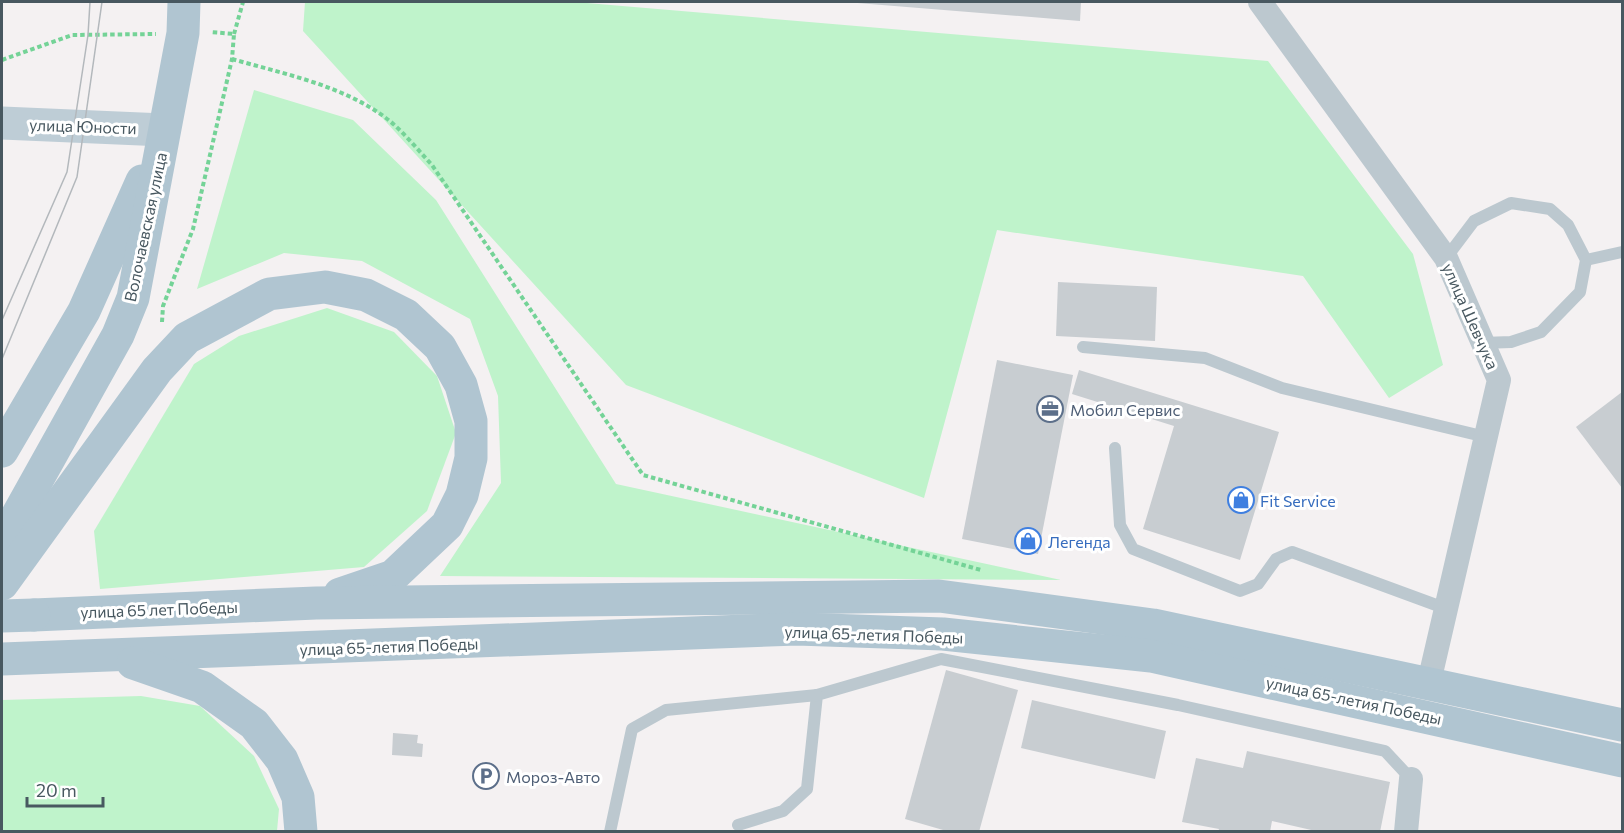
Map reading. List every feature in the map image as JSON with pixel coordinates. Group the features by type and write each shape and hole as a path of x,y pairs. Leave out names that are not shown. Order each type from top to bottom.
{"main road":[{"path":"164,130 183,33 184,2"},
{"name":"улица Юности","path":"2,123 164,130"},
{"name":"Волочаевская улица","path":"15,544 93,413 118,335 133,298 164,130"},
{"name":"Волочаевская улица","path":"2,450 84,311 164,130"},
{"path":"2,584 15,544 157,370 187,338 270,294 325,287 366,295 406,315 440,347 461,385 471,422 471,458 462,495 447,525 393,576 316,603"},
{"name":"улица 65-летия Победы","path":"316,603 939,596 1153,625 1623,725"},
{"name":"улица 65 лет Победы","path":"2,616 316,603"},
{"name":"улица 65-летия Победы","path":"114,657 797,629 943,634 1151,656 1623,761"},
{"path":"7,659 114,657 202,687 254,724 282,760 298,797 301,831"}],"street":[{"name":"улица Шевчука","path":"1260,2 1446,258 1499,380 1429,682"},
{"path":"1406,831 1411,779"}],"lane":[{"path":"1446,258 1474,221 1511,203 1550,209 1568,225 1586,260 1580,292 1541,332 1511,342 1483,343"},
{"path":"1586,260 1623,252"},
{"path":"1083,347 1205,358 1282,388 1486,437"},
{"path":"1115,448 1120,525 1133,549 1240,591 1258,584 1276,559 1292,552 1447,609"},
{"path":"610,831 632,729 666,710 817,695 941,659 1178,705 1385,751 1411,779"},
{"path":"738,825 783,811 807,789 817,695"}],"path":[{"path":"234,34 243,2"},
{"path":"232,59 308,81 353,100 390,121 432,165 643,475 983,570"}],"green space":[{"path":"305,2 575,2 1268,61 1413,254 1443,365 1389,398 1303,276 997,230 924,498 626,385 303,31"},
{"path":"254,90 353,120 436,200 616,484 1061,580 440,576 501,483 498,396 470,319 362,261 284,253 197,289"},
{"path":"327,308 394,332 437,376 456,433 427,511 364,567 100,589 94,531 194,364 239,336"},
{"path":"141,696 200,706 254,756 279,809 277,831 2,831 2,700"}],"building":[{"path":"845,2 1081,2 1080,21"},
{"path":"1058,282 1157,287 1155,341 1056,336"},
{"path":"997,360 1073,375 1038,554 962,539"},
{"path":"1079,370 1279,432 1240,560 1143,529 1174,426 1072,394"},
{"path":"1622,392 1622,488 1576,427"},
{"path":"946,670 1018,690 979,832 950,832 905,819"},
{"path":"1032,700 1166,731 1155,779 1021,748"},
{"path":"393,733 418,735 417,743 423,744 422,757 392,755"},
{"path":"1247,751 1390,782 1380,832 1320,832 1272,821 1270,832 1218,832 1219,829 1182,822 1196,758 1243,768"}],"tram line":[{"path":"2,320 67,172 88,35 90,2"},
{"path":"2,359 77,177 102,2"}],"place":[{"name":"Мобил Сервис","path":"1050,409"},
{"name":"Fit Service","path":"1241,500"},
{"name":"Легенда","path":"1028,541"},
{"name":"Мороз-Авто","path":"486,776"}]}
